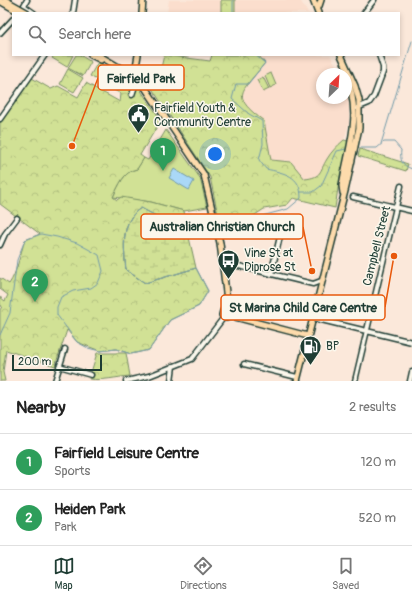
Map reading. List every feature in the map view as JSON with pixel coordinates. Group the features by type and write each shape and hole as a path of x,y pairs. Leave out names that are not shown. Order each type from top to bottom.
{"main road":[{"path":"5,0 26,12"},
{"path":"142,12 144,0"},
{"path":"313,0 318,12"},
{"path":"316,0 322,12"},
{"path":"319,6 322,0"},
{"path":"0,1 23,9"},
{"path":"94,56 134,78"},
{"path":"100,56 134,78 148,91 204,176 217,227 228,309 231,312 231,316"},
{"path":"134,78 138,56"},
{"path":"337,56 350,85 357,108"},
{"path":"297,379 343,194 342,186 354,142 357,108 355,86 341,56"},
{"path":"228,309 223,311 224,318 231,316 308,336"}],"street":[{"path":"23,9 27,0"},
{"path":"73,12 75,0"},
{"path":"365,12 374,0"},
{"path":"0,33 12,20"},
{"path":"0,119 44,56"},
{"path":"357,108 369,103 374,96 383,72 381,56"},
{"path":"132,95 136,83"},
{"name":"Campbell Street","path":"355,381 401,186"},
{"path":"353,197 412,211"},
{"path":"0,245 5,234 17,218"},
{"path":"271,274 284,220"},
{"path":"0,230 5,234"},
{"path":"222,262 313,284 319,290"},
{"path":"313,284 322,281"},
{"path":"126,381 144,378 194,357 224,318"},
{"path":"312,318 412,342"},
{"path":"55,381 65,348"},
{"path":"244,364 297,379"},
{"path":"59,366 91,375"},
{"path":"171,381 173,366"},
{"path":"411,380 412,372"}],"shaded area":[{"path":"169,0 221,0 221,12 167,12"},
{"path":"235,0 300,0 307,12 235,12"},
{"path":"259,56 331,56 338,68 316,68 316,104 349,104 349,124 344,140 334,149 327,159 321,173 315,178 305,179 291,162 271,160 264,121 248,109 242,101 242,93 265,63"}],"green space":[{"path":"221,0 235,0 235,12 221,12"},
{"path":"53,56 72,56 67,67 52,58"},
{"path":"75,56 82,56 91,62 83,76 68,68"},
{"path":"164,56 210,61 212,56 259,56 265,63 245,87 243,99 246,105 264,121 271,160 291,162 305,179 310,178 319,173 330,154 344,140 352,142 348,158 341,169 335,208 293,198 287,205 264,209 240,225 221,229 210,177 153,90 142,77 142,65 161,68"},
{"path":"98,62 137,85 161,120 140,155 144,158 137,169 132,170 125,176 113,197 117,200 121,197 151,202 184,211 188,233 140,209 134,214 126,228 124,245 126,270 145,283 196,268 208,291 199,306 170,320 149,350 131,354 116,349 100,351 77,342 67,330 55,366 6,350 3,372 5,381 0,381 0,310 2,306 0,305 0,297 5,301 8,295 0,289 0,278 9,284 16,269 25,240 40,234 0,204 0,122 30,77 51,89 58,86 78,97 86,83 120,102 121,94 90,76"},
{"path":"68,69 83,78 74,92 60,84"},
{"path":"271,73 276,85 270,88 265,76"},
{"path":"263,77 269,89 263,92 257,80"},
{"path":"166,130 200,178 207,207 184,211 151,202 113,197 125,176 132,170 137,169 144,158 148,160"},
{"path":"360,149 408,164 406,171 358,156"},
{"path":"141,208 188,233 196,268 145,283 126,270 124,245 126,228 134,214"},
{"path":"97,353 126,353 130,376 89,379"}],"water":[{"path":"174,169 194,181 189,190 169,178"}],"waterway":[{"path":"233,0 233,12"},
{"path":"381,144 412,41"},
{"path":"220,234 237,231 258,217 288,209 301,198 300,190 295,180 285,174 266,169 259,160 263,144 262,121 249,114 232,99 236,84 248,84 265,63 256,56"},
{"path":"358,148 377,148 384,142 394,142 401,150 403,164 412,169"},
{"path":"301,192 313,192 321,186 337,151 346,149"},
{"path":"0,335 10,313 17,260 25,240 41,234 77,243 99,255 103,271 98,283 91,288 73,291 61,297 57,307 57,315 77,342 88,348 100,351 116,349 131,354 149,350 170,320 199,306 208,291 196,268 145,283 126,270 124,245 126,228 130,220 141,208 188,233 215,235"}],"place":[{"name":"Fairfield Youth & Community Centre","path":"138,134"},
{"name":"Fairfield Park","path":"72,146"},
{"name":"Fairfield Leisure Centre","path":"163,171"},
{"name":"St Marina Child Care Centre","path":"394,256"},
{"name":"Australian Christian Church","path":"312,271"},
{"name":"Vine St at Diprose St","path":"228,280"},
{"name":"Heiden Park","path":"35,302"},
{"name":"BP","path":"311,366"}]}
